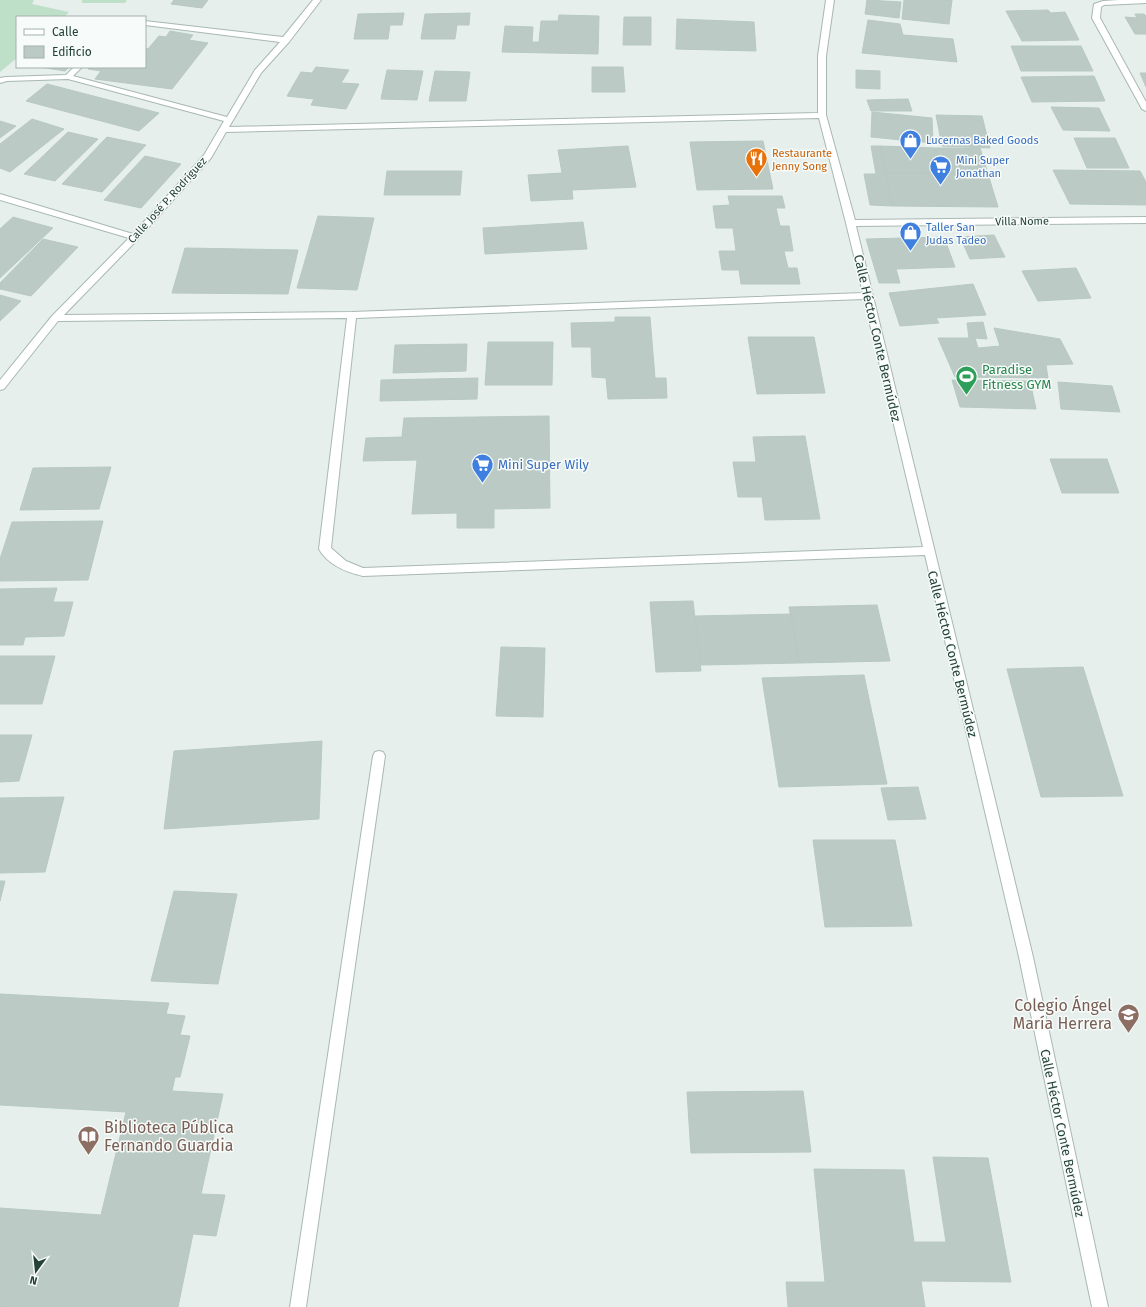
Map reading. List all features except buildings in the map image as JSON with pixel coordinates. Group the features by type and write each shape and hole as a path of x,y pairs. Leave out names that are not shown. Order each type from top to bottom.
{"street":[{"name":"Calle José P. Rodríguez","path":"0,387 54,318 135,238 208,156 258,72 286,40 317,0"},
{"name":"Calle Héctor Conte Bermúdez","path":"830,0 822,56 822,115 851,223 867,296 1026,957 1100,1307"},
{"path":"1146,1 1103,3 1097,6 1096,18 1146,109"},
{"path":"146,23 286,40"},
{"path":"68,77 77,68"},
{"path":"0,81 6,79 68,77 229,120"},
{"path":"224,130 822,115"},
{"path":"0,197 135,238"},
{"name":"Villa Nome","path":"851,223 1146,220"},
{"path":"54,318 352,315 867,296"},
{"path":"352,315 326,548 339,564 351,569 363,572 928,551"},
{"path":"298,1307 379,756"}],"green space":[{"path":"0,0 34,0 32,4 69,12 65,16 16,16 16,59 0,72"},
{"path":"82,0 127,0 125,3 82,3"}],"place":[{"name":"Lucernas Baked Goods","path":"911,160"},
{"name":"Restaurante Jenny Song","path":"756,178"},
{"name":"Mini Super Jonathan","path":"940,186"},
{"name":"Taller San Judas Tadeo","path":"910,252"},
{"name":"Paradise Fitness GYM","path":"967,396"},
{"name":"Mini Super Wily","path":"482,484"},
{"name":"Colegio Ángel María Herrera","path":"1128,1034"},
{"name":"Biblioteca Pública Fernando Guardia","path":"88,1156"}]}
